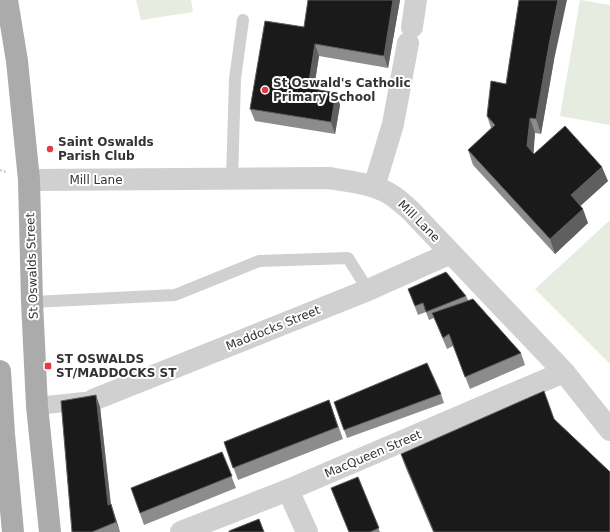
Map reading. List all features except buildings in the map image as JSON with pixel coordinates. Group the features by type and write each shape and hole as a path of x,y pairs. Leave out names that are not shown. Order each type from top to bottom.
{"main road":[{"name":"St Oswalds Street","path":"7,0 17,61 29,180 32,302 37,406 50,532"},
{"path":"0,371 13,532"}],"street":[{"path":"374,187 393,124 416,0"},
{"name":"Mill Lane","path":"29,180 328,178 374,187 393,195 410,210 564,372 610,430"},
{"name":"Maddocks Street","path":"93,400 368,290 451,253"},
{"name":"MacQueen Street","path":"181,532 288,490 564,372"},
{"path":"37,406 93,400"},
{"path":"288,490 307,532"}],"lane":[{"path":"232,179 235,79 243,20"},
{"path":"32,302 175,295 259,262 348,258 368,290"}],"shaded area":[{"path":"136,0 191,0 193,12 141,20"},
{"path":"580,0 610,5 610,125 560,116"},
{"path":"610,220 610,364 535,289"}],"place":[{"name":"St Oswald's Catholic Primary School","path":"265,90"},
{"name":"Saint Oswalds Parish Club","path":"50,149"},
{"name":"ST OSWALDS ST/MADDOCKS ST","path":"48,366"}]}
